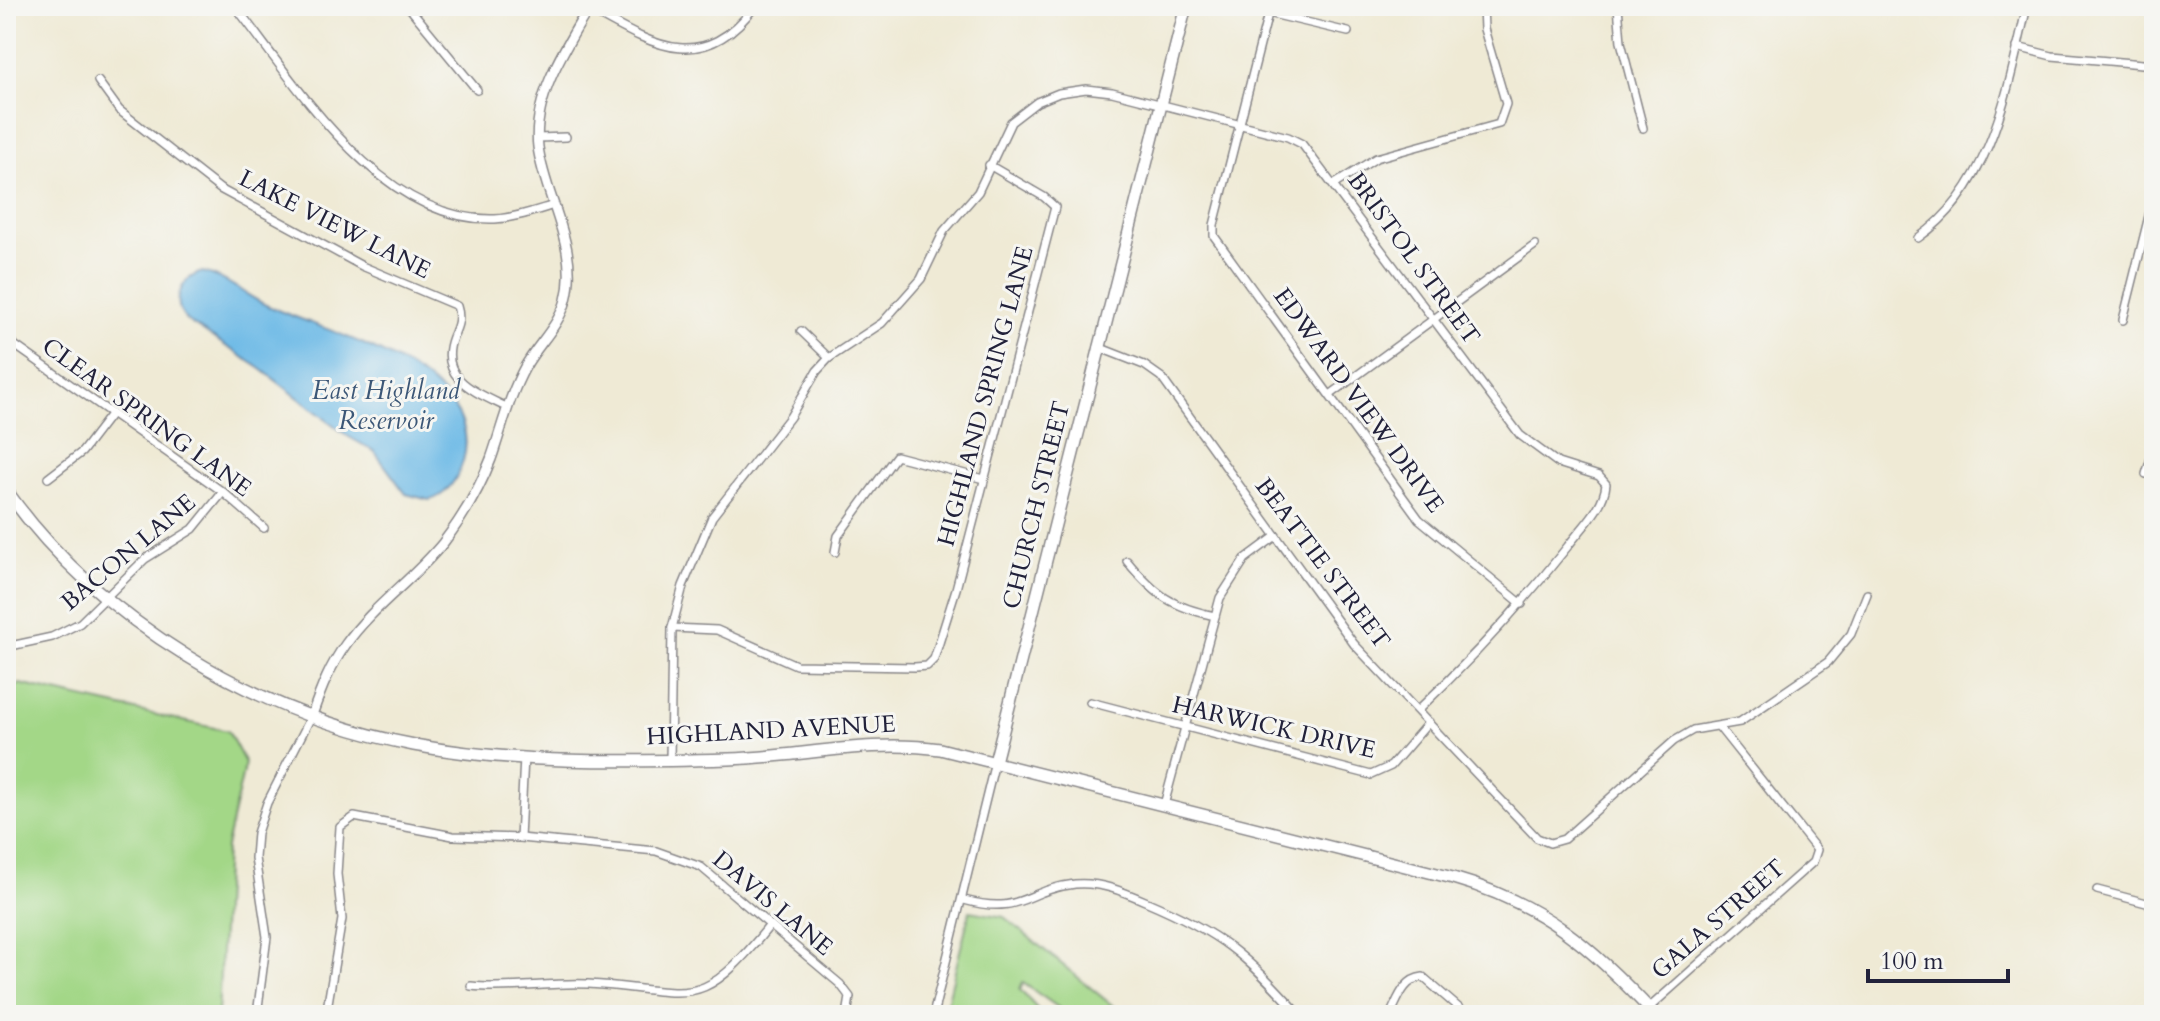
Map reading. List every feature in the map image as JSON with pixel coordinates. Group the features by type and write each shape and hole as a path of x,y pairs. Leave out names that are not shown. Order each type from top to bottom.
{"main road":[{"name":"CHURCH STREET","path":"995,762 1186,6"},
{"name":"HIGHLAND AVENUE","path":"6,490 63,555 107,597 190,657 264,696 312,715 412,744 524,757 733,759 898,744 940,749 1504,894 1570,932 1648,1012"}],"street":[{"path":"235,6 332,130 362,161 406,195 474,217 494,219 554,205"},
{"path":"408,6 477,90"},
{"path":"257,1015 267,937 255,858 257,833 267,803 312,715 325,678 346,644 416,574 466,513 489,463 526,365 558,320 566,301 570,276 568,249 538,138 545,93 587,7 640,38 685,50 724,38 743,23 755,6"},
{"path":"1335,184 1376,158 1499,124 1506,104 1484,29 1483,6"},
{"path":"1618,6 1621,42 1643,128"},
{"path":"1918,238 1937,225 1973,181 1986,152 2027,6"},
{"path":"1241,126 1269,10 1348,32"},
{"path":"2017,47 2052,56 2154,65"},
{"name":"LAKE VIEW LANE","path":"98,81 119,110 220,189 362,266 457,306 460,314 447,354 448,365 455,376 508,408"},
{"name":"BRISTOL STREET","path":"829,358 882,323 905,300 921,279 944,231 978,192 1011,122 1037,102 1059,93 1086,89 1112,92 1288,137 1302,144 1335,184 1520,435 1558,463 1599,476 1606,484 1600,505 1522,604"},
{"name":"EDWARD VIEW DRIVE","path":"1241,126 1214,225 1214,236 1419,519 1522,604"},
{"path":"538,138 566,137"},
{"name":"HIGHLAND SPRING LANE","path":"672,628 717,630 745,640 771,656 816,668 927,666 934,659 956,589 1055,207 989,165"},
{"path":"2123,320 2154,196"},
{"path":"1330,395 1535,245"},
{"path":"670,760 672,628 679,598 712,517 790,417 829,358 801,331"},
{"name":"CLEAR SPRING LANE","path":"6,339 223,492 264,528"},
{"name":"BEATTIE STREET","path":"1098,347 1123,355 1161,377 1354,644 1537,838 1550,843 1564,839 1674,741 1693,730 1719,727"},
{"path":"48,478 82,452 111,414"},
{"path":"2146,474 2154,449"},
{"path":"835,552 838,536 896,456 984,479"},
{"name":"BACON LANE","path":"6,647 52,637 80,623 145,559 193,529 223,492"},
{"path":"1164,805 1215,616 1230,578 1245,559 1276,536"},
{"path":"1127,561 1167,601 1184,609 1215,616"},
{"path":"1719,727 1740,722 1828,662 1851,634 1867,594"},
{"path":"1418,710 1490,641 1522,604"},
{"name":"HARWICK DRIVE","path":"1090,702 1371,775 1391,766 1429,722"},
{"name":"GALA STREET","path":"1648,1012 1813,862 1817,850 1719,727"},
{"path":"520,838 524,757"},
{"name":"CHURCH STREET","path":"933,1015 964,900 982,807 995,762"},
{"name":"DAVIS LANE","path":"326,1015 342,919 337,840 345,822 354,817 417,832 520,838 656,851 677,856 701,867 850,997 847,1015"},
{"path":"964,900 1003,907 1051,889 1075,884 1096,884 1116,889 1204,927 1228,942 1254,963 1300,1015"},
{"path":"2097,890 2154,905"},
{"path":"471,986 501,989 587,984 654,994 685,994 729,975 770,925"},
{"path":"1390,1015 1405,985 1423,977 1467,1015"}],"green space":[{"path":"20,684 228,731 245,763 226,847 218,1015 6,1015 6,691"},
{"path":"970,911 1004,917 1124,1015 1069,1015 1023,983 1020,990 1043,1015 944,1015"}],"water":[{"name":"East Highland Reservoir","path":"203,272 220,278 268,306 362,343 428,380 452,403 464,430 463,461 450,486 441,495 429,500 406,494 374,451 349,437 261,369 186,320 179,306 180,292 189,280"}]}
